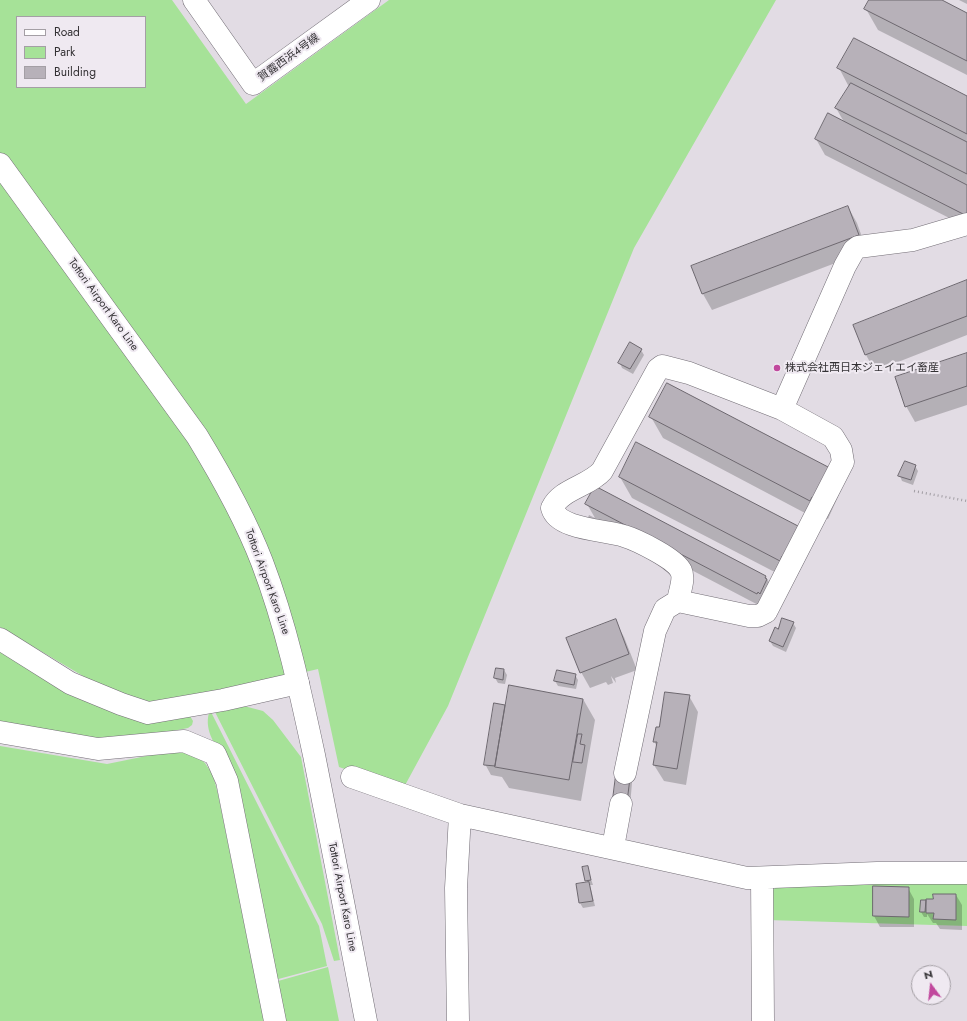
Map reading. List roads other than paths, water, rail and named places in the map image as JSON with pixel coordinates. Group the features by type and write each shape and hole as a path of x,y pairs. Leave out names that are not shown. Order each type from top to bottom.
{"street":[{"name":"賀露西浜4号線","path":"194,0 253,84 369,0"},
{"name":"Tottori Airport Karo Line","path":"0,164 180,410 212,461 239,510 262,562 287,635 298,683 366,1021"},
{"path":"782,409 845,266 854,250 858,247 913,240 967,224"},
{"path":"625,773 655,631 665,609 678,601 750,616 758,616 766,612 843,462 841,450 833,437 782,409 667,366 660,367 602,471 597,477 577,487 554,504 552,508 557,517 586,530 624,536 673,562 681,570 682,575 678,601"},
{"path":"0,639 70,683 121,704 148,712 216,701 298,683"},
{"path":"0,732 98,749 184,741 215,754 227,781 275,1021"},
{"path":"352,777 460,816 613,847 746,878 877,873 967,873"},
{"path":"613,847 621,804"},
{"path":"458,1021 456,888 460,816"},
{"path":"762,878 764,1021"}],"place":[{"name":"株式会社西日本ジェイエイ畜産","path":"777,368"}]}
